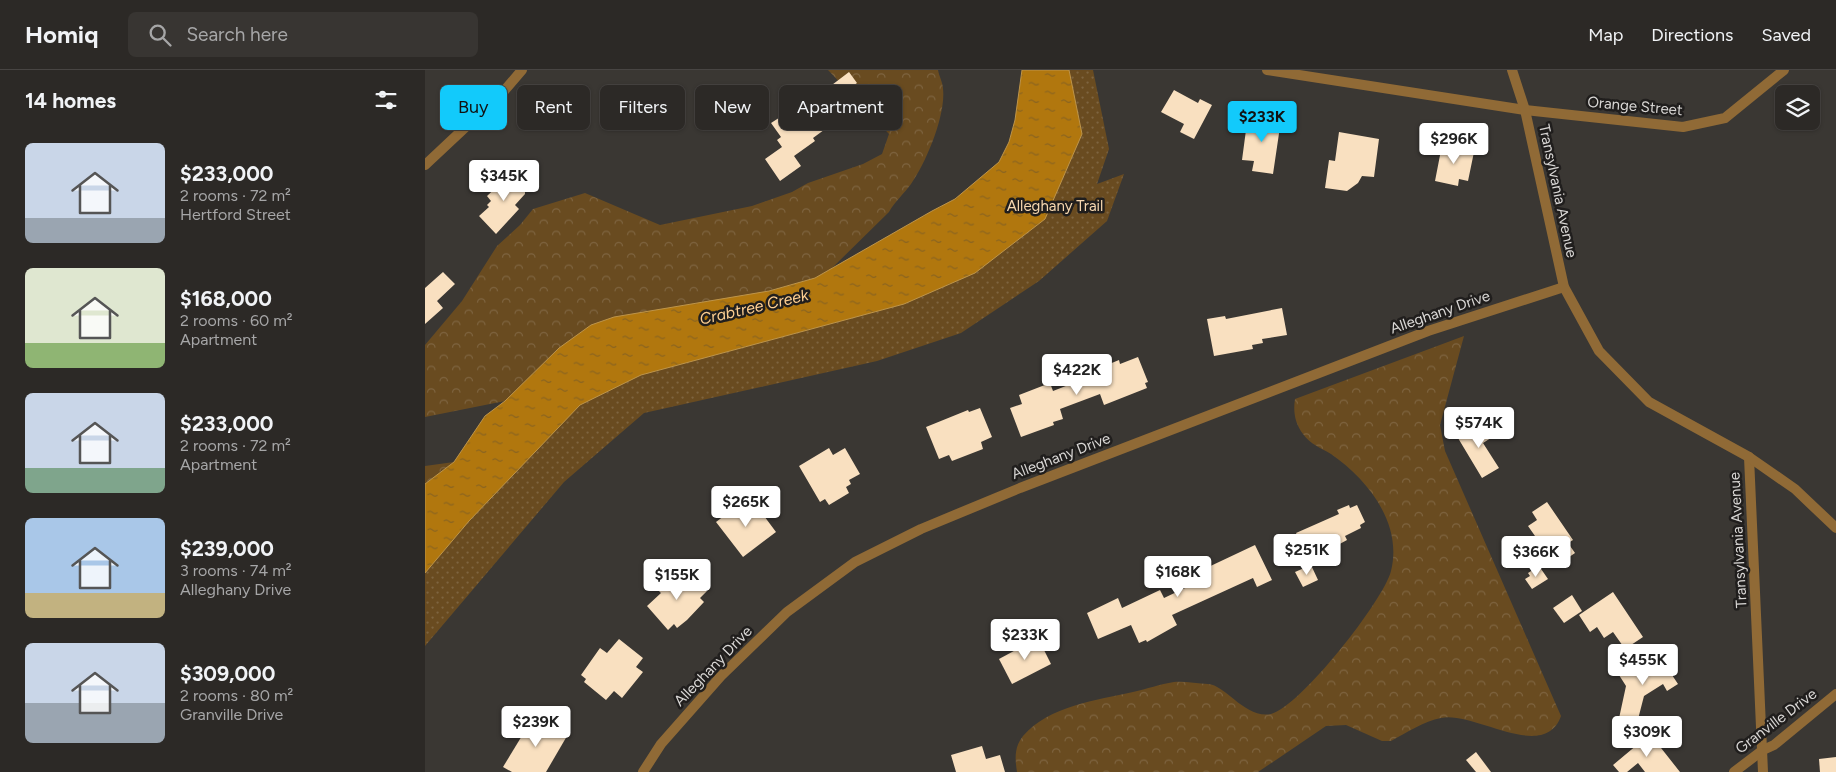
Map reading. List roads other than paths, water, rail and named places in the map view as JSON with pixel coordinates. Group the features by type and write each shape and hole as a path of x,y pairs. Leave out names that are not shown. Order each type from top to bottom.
{"street":[{"path":"425,165 504,91 522,70"},
{"name":"Orange Street","path":"1267,70 1525,110 1683,126 1725,118 1784,70"},
{"name":"Transylvania Avenue","path":"1512,70 1525,110 1564,288 1599,351 1649,402 1749,457 1763,772"},
{"name":"Alleghany Drive","path":"643,772 661,744 721,676 787,612 855,562 921,529 1020,488 1428,331 1564,288"},
{"path":"1749,457 1795,489 1836,528"},
{"name":"Granville Drive","path":"1734,772 1763,750 1775,744 1836,694"}],"water":[{"name":"Crabtree Creek","path":"1022,70 1069,70 1082,134 1045,219 975,273 904,304 641,375 580,405 469,521 425,573 425,484 454,462 485,416 505,401 559,348 591,325 614,317 769,291 815,278 955,199 999,162 1009,142 1015,120"}],"park label":[{"name":"Alleghany Trail","path":"1055,206"}]}
